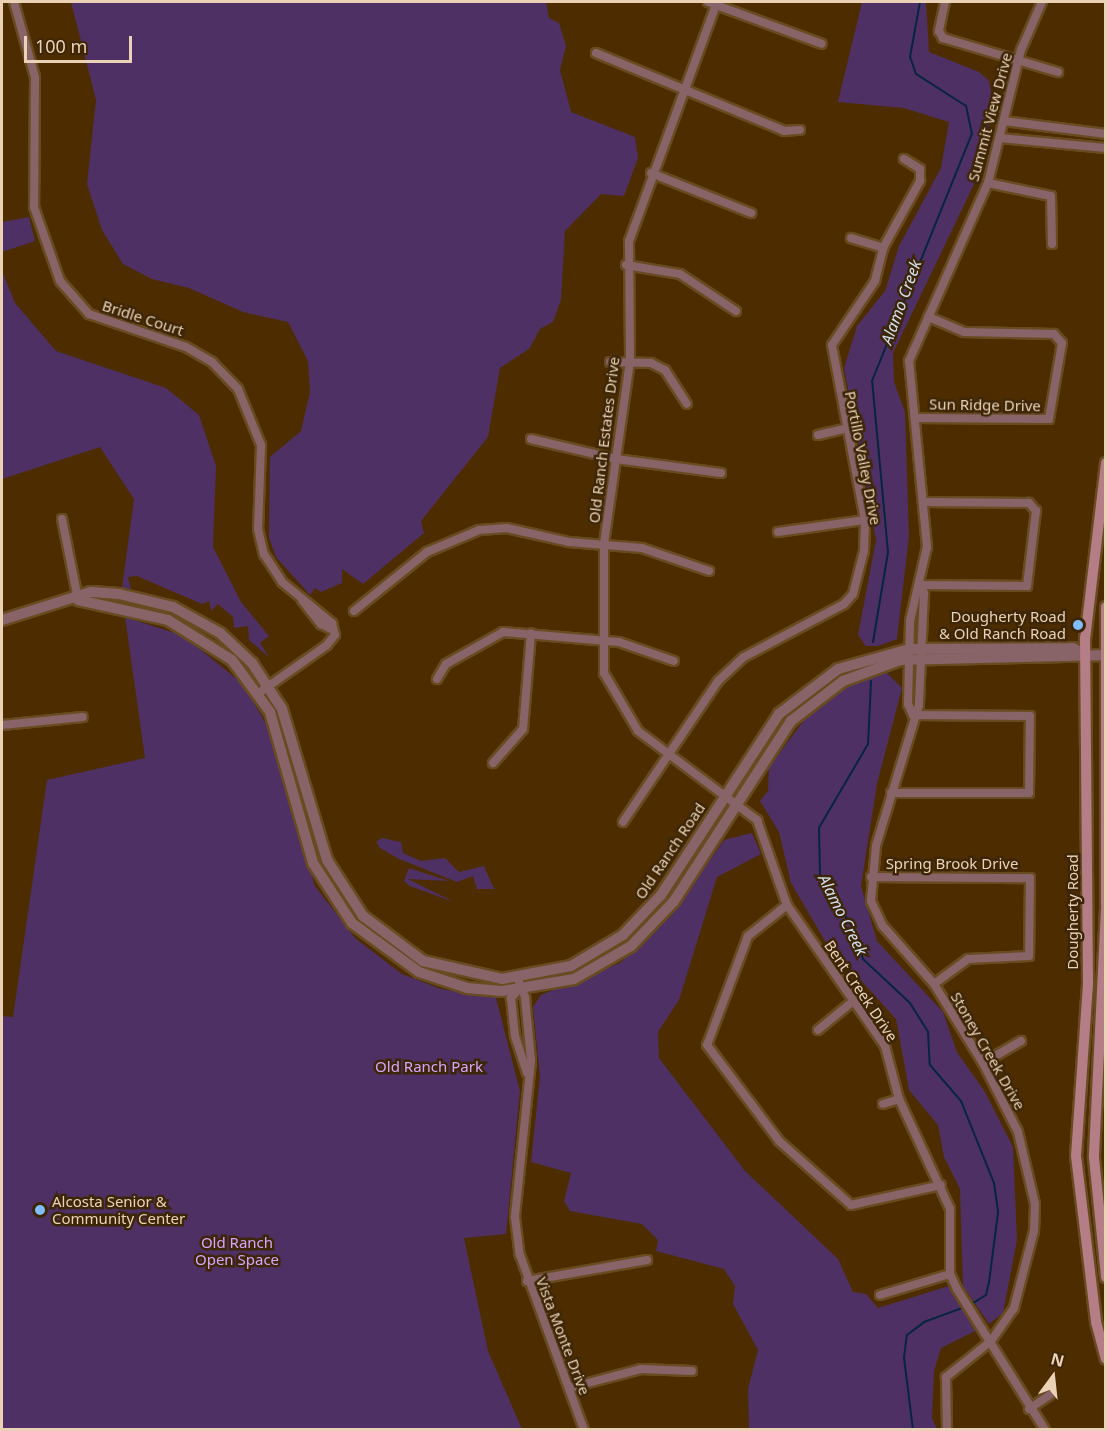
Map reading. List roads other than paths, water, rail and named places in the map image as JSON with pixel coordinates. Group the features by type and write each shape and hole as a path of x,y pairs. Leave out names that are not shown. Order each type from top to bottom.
{"main road":[{"name":"Dougherty Road","path":"1106,463 1085,655 1088,984 1076,1156 1096,1322 1106,1359"},
{"name":"Dougherty Road","path":"1106,607 1102,655 1106,907 1094,1158 1106,1277"}],"street":[{"name":"Bridle Court","path":"14,2 35,77 34,207 60,281 89,314 186,347 212,362 238,389 261,445 259,540 273,570 302,600 328,618 333,630 327,645 259,693"},
{"path":"945,2 943,38 1058,72"},
{"name":"Summit View Drive","path":"909,654 911,603 920,585 927,547 917,418 909,360 988,183 1018,62 1042,2"},
{"path":"713,3 822,44"},
{"name":"Old Ranch Estates Drive","path":"713,3 683,93 651,173 626,265 630,361 604,544 601,643 604,673 618,703 638,731 670,758 735,803"},
{"path":"596,53 683,93 784,131 800,130"},
{"path":"1004,121 1106,134"},
{"path":"1000,138 1106,148"},
{"name":"Portillo Valley Drive","path":"670,758 697,708 744,657 844,604 853,594 864,551 865,520 844,429 832,345 839,328 875,281 883,248 910,202 920,169 904,159"},
{"path":"651,173 751,213"},
{"path":"988,183 1051,196 1052,244"},
{"path":"851,238 883,248"},
{"path":"626,265 680,274 736,311"},
{"name":"Sun Ridge Drive","path":"917,418 1049,419 1062,343 1054,334 964,332 928,317"},
{"path":"610,362 630,361 665,369 687,404"},
{"path":"818,435 844,429"},
{"path":"531,439 616,459 703,475 721,473"},
{"path":"920,585 1027,586 1036,511 1029,503 924,502"},
{"path":"63,519 78,600"},
{"path":"778,532 865,520"},
{"path":"354,611 427,552 479,530 507,528 642,548 709,571"},
{"name":"Summit View Drive","path":"920,585 924,593 921,654"},
{"name":"Old Ranch Road","path":"2,620 78,600 90,592 119,594 173,607 220,633 268,686 294,740 327,860 363,916 409,953 443,969 517,977 571,966 624,935 661,895 779,714 806,690 864,658 909,654 1073,648 1085,655 1102,655"},
{"name":"Old Ranch Road","path":"78,600 140,610 192,631 232,660 259,693 281,742 313,863 352,923 419,972 467,987 518,990 574,978 631,946 674,901 735,803 790,721 814,699 866,668 909,654"},
{"path":"437,679 446,664 479,642 503,632 531,633 601,643 619,642 674,661"},
{"path":"493,763 523,729 531,633"},
{"name":"Stoney Creek Drive","path":"909,654 913,715"},
{"name":"Stoney Creek Drive","path":"921,654 919,705 913,715 891,793 871,877 871,901 882,925 934,984 983,1063 1018,1132 1035,1218 1014,1308 991,1341 946,1377 947,1430"},
{"path":"891,793 1029,793 1030,716 913,715"},
{"path":"2,725 83,717"},
{"path":"623,822 670,758"},
{"name":"Bent Creek Drive","path":"735,803 761,827 787,905 852,1002 885,1046 898,1099 941,1185 950,1209 950,1274 1029,1409 1045,1430"},
{"name":"Spring Brook Drive","path":"871,877 1030,878 1029,956 968,959 934,984"},
{"path":"787,905 748,936 706,1045 779,1141 851,1205 941,1185"},
{"name":"Vista Monte Drive","path":"517,977 518,990 525,997 530,1103 516,1217 527,1281 584,1430"},
{"name":"Vista Monte Drive","path":"518,990 511,998 515,1036 528,1073"},
{"path":"818,1030 852,1002"},
{"path":"983,1063 1021,1041"},
{"path":"883,1104 898,1099"},
{"path":"527,1281 647,1260"},
{"path":"880,1295 950,1274"},
{"path":"569,1388 641,1369 692,1371"},
{"path":"1029,1409 1050,1395"}],"waterway":[{"name":"Alamo Creek","path":"873,642 888,552 872,381 972,134 966,106 916,74 910,57 920,2"},
{"name":"Alamo Creek","path":"871,681 868,744 819,828 820,876 853,928 863,959 910,1003 928,1032 930,1065 961,1101 994,1183 998,1213 989,1282 986,1295 970,1305"},
{"name":"Alamo Creek","path":"913,1430 904,1358 907,1335 924,1322 965,1307"}],"place":[{"name":"Dougherty Road & Old Ranch Road","path":"1078,625"},
{"name":"Alcosta Senior & Community Center","path":"40,1210"}],"park label":[{"name":"Old Ranch Park","path":"429,1067"},
{"name":"Old Ranch Open Space","path":"237,1250"}]}
